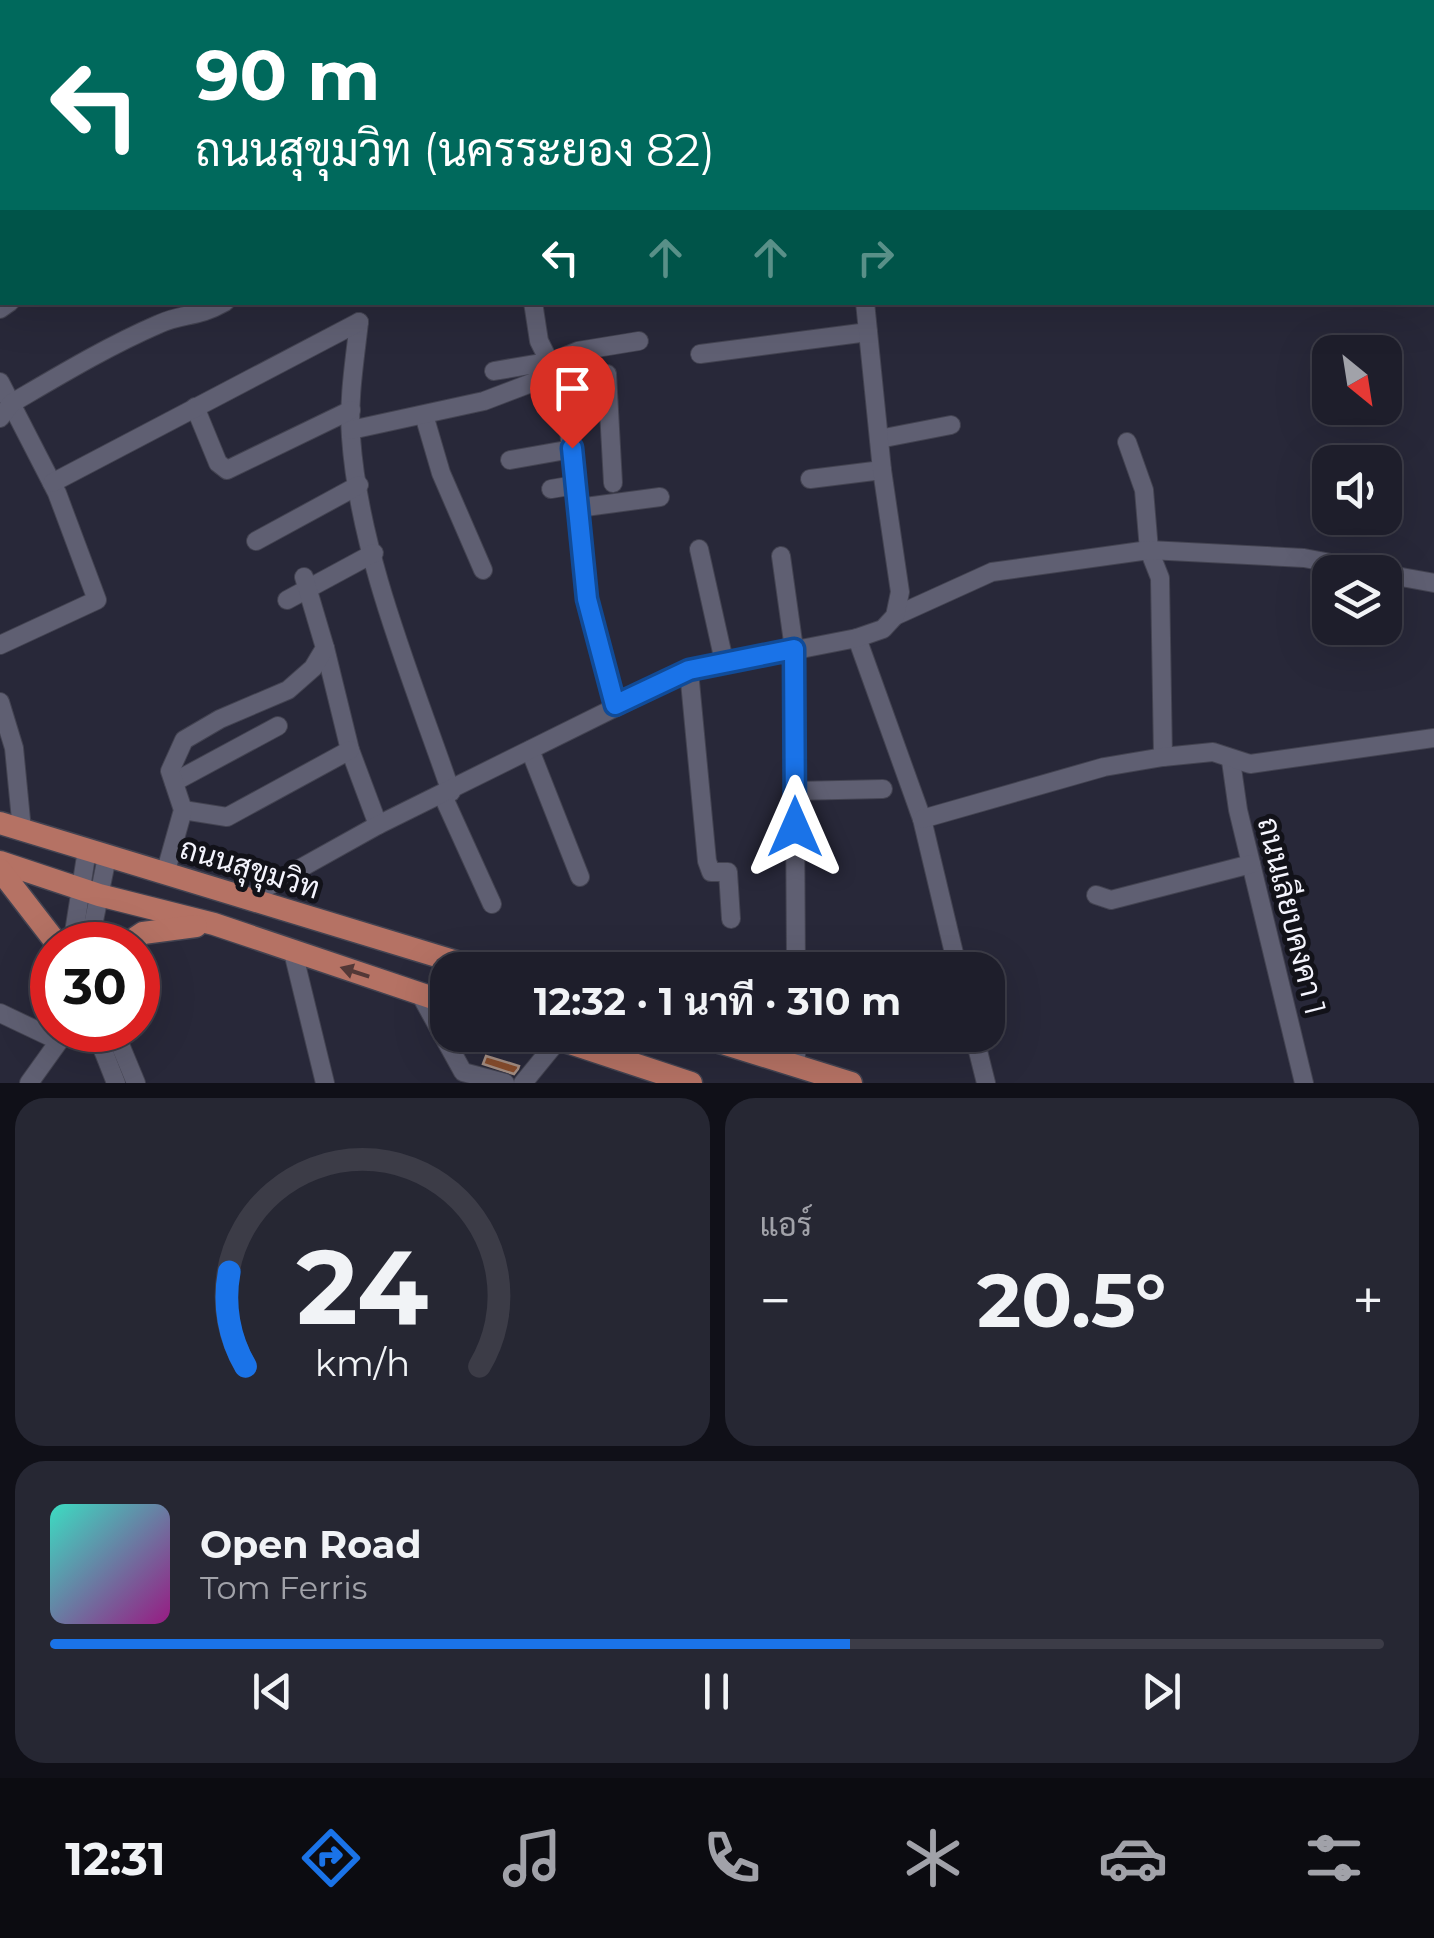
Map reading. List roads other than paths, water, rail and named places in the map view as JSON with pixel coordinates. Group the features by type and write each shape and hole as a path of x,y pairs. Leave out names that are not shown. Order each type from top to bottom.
{"main road":[{"name":"ถนนสุขุมวิท","path":"11,827 430,954"},
{"path":"0,862 89,892 214,924 430,997"},
{"path":"0,870 40,922"},
{"path":"160,928 214,924"},
{"path":"590,1052 648,1076 691,1083"},
{"path":"753,1052 852,1083"}],"street":[{"path":"6,410 157,324 195,318 219,305"},
{"path":"534,305 540,341 572,448 587,599 615,705"},
{"path":"865,305 882,470 900,592 895,616"},
{"path":"52,484 358,322 351,430 374,553 447,794 492,904"},
{"path":"700,354 868,332"},
{"path":"351,430 503,396 552,374 578,351 639,341"},
{"path":"494,371 535,364 552,374 607,374 613,483"},
{"path":"0,382 6,410 52,484 97,600 0,644"},
{"path":"195,407 218,463 227,470 351,410"},
{"path":"424,415 440,472 483,570"},
{"path":"879,438 951,425"},
{"path":"1127,442 1144,490 1150,550 1160,578 1163,757"},
{"path":"510,460 572,448"},
{"path":"810,479 882,470"},
{"path":"256,542 359,485"},
{"path":"551,489 576,485"},
{"path":"578,508 660,496"},
{"path":"699,549 724,661"},
{"path":"247,898 378,825 447,794 689,670 858,638 883,628 895,616 992,572 1150,550 1312,560"},
{"path":"288,600 306,583 374,553"},
{"path":"780,556 794,649 796,952"},
{"path":"1402,577 1434,583"},
{"path":"306,583 350,750 378,825"},
{"path":"858,638 922,819 954,952"},
{"path":"165,874 183,810 170,771 184,740 288,690 313,668 325,648"},
{"path":"689,670 707,861 711,872 728,872 731,919"},
{"path":"0,702 14,748 11,827"},
{"path":"174,782 278,726"},
{"path":"922,819 1104,767 1163,757 1214,752 1231,761 1262,763 1434,737"},
{"path":"183,810 227,817 350,750"},
{"path":"530,750 580,877"},
{"name":"ถนนเลียบคงคา 1","path":"1231,761 1251,864 1304,1083"},
{"path":"795,791 883,789"},
{"path":"79,922 97,853"},
{"path":"1096,895 1110,900 1251,864"},
{"path":"89,892 89,922"},
{"path":"293,952 325,1083"},
{"path":"420,994 463,1072 505,1083"},
{"path":"0,1013 30,1024"},
{"path":"29,1083 50,1052"},
{"path":"104,1052 116,1083"},
{"path":"123,1052 136,1083"},
{"path":"523,1083 543,1052"},
{"path":"796,1052 796,1065"},
{"path":"978,1052 986,1083"}]}
